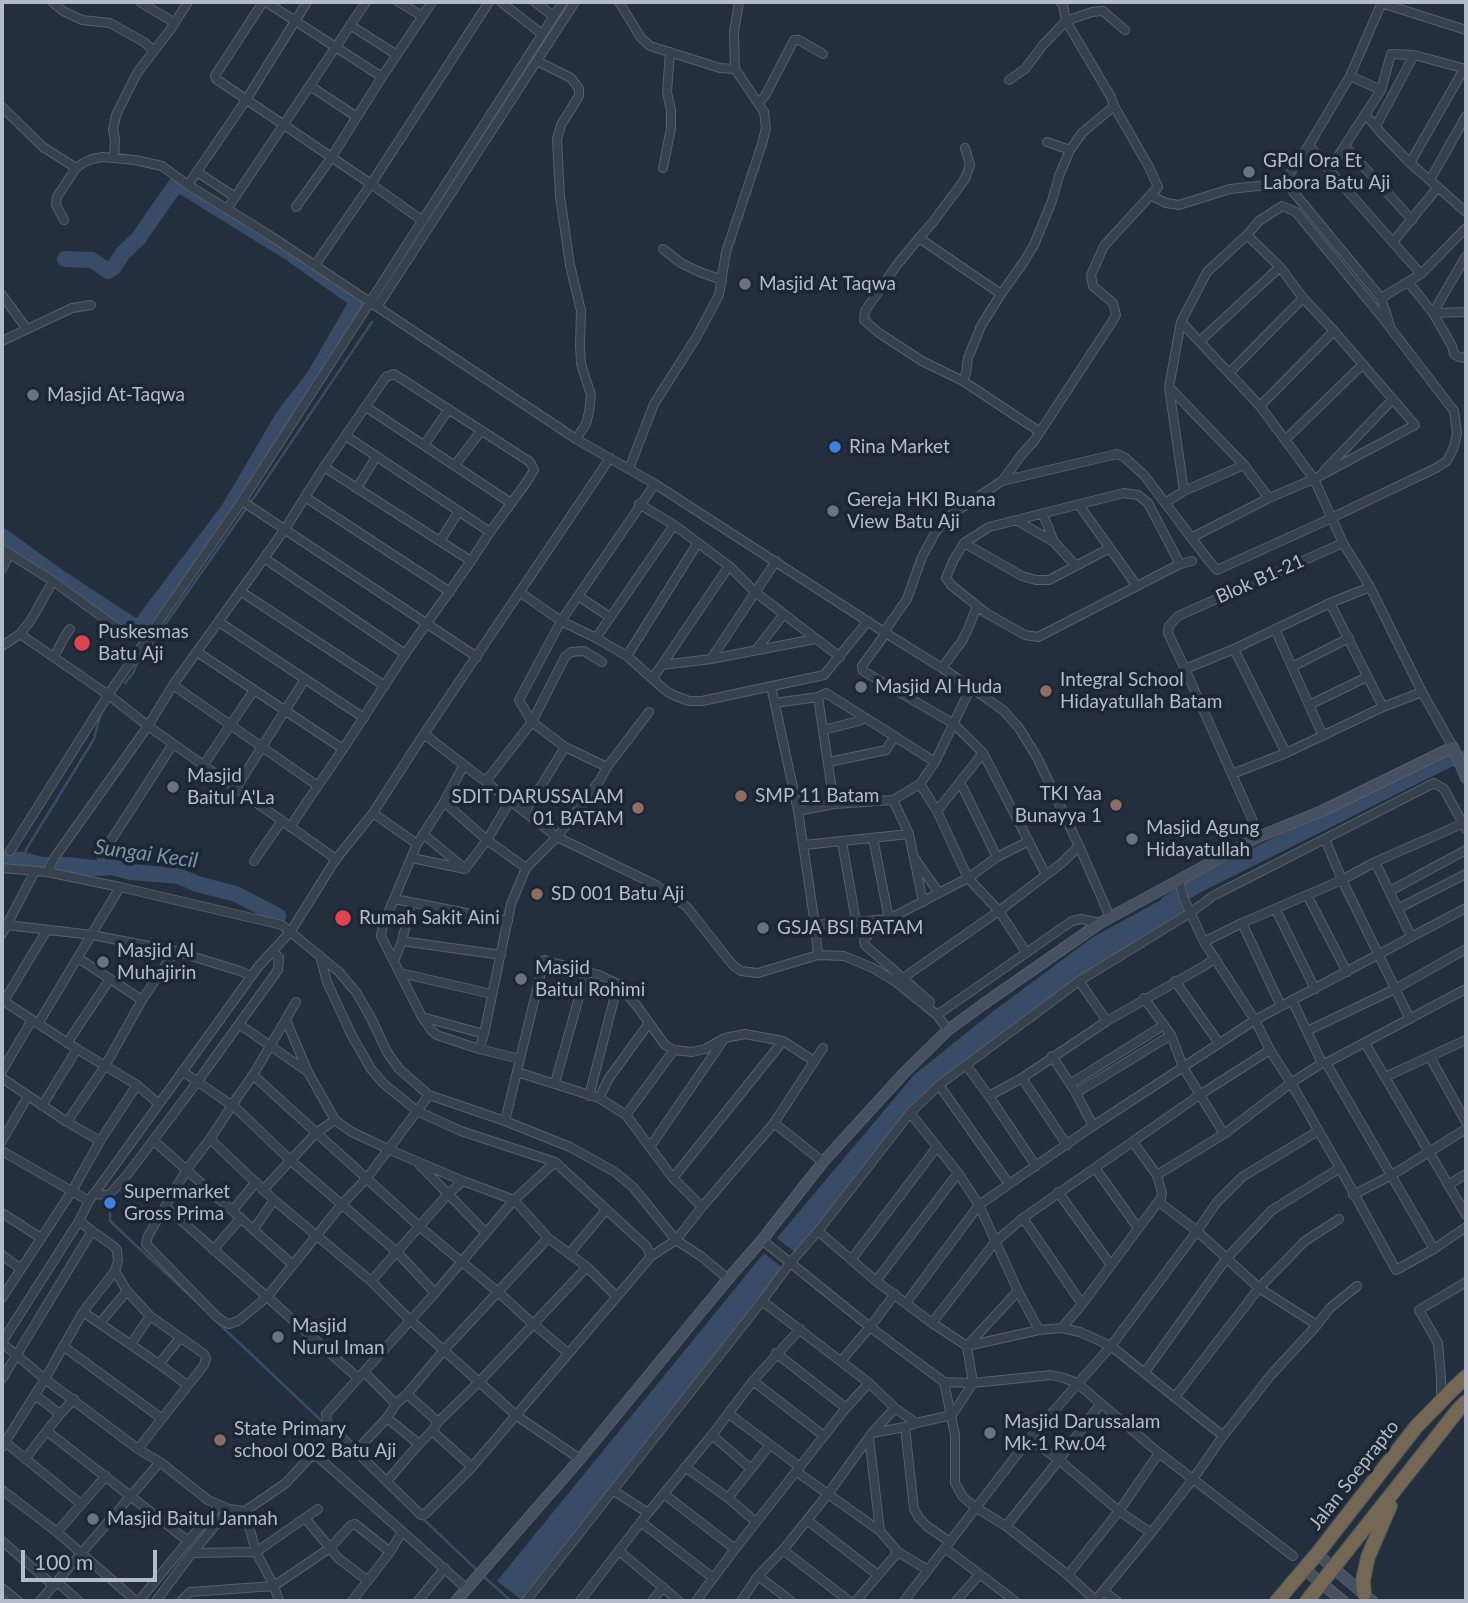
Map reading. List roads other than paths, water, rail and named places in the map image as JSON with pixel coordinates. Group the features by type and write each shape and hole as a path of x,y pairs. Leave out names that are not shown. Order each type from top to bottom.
{"highway":[{"name":"Jalan Soeprapto","path":"1278,1601 1416,1427 1466,1377"},
{"path":"1307,1601 1466,1402"},
{"path":"1368,1597 1363,1580 1368,1557 1399,1485"}],"street":[{"path":"52,2 82,20 110,23 144,42 154,51"},
{"path":"140,2 174,23"},
{"path":"114,157 113,130 116,116 138,73 188,2"},
{"path":"382,77 265,2 215,75 218,82 423,220"},
{"path":"188,185 246,100 307,2"},
{"path":"227,209 366,2"},
{"path":"399,2 422,16"},
{"path":"296,207 432,2"},
{"path":"315,265 489,2"},
{"path":"500,2 542,34"},
{"path":"535,2 554,16"},
{"path":"10,851 108,695 246,504 369,301 562,2"},
{"path":"377,307 575,2"},
{"path":"619,2 641,38 650,46 720,68 735,69"},
{"path":"629,469 653,404 696,338 719,295 726,252 766,128 764,112 735,69 734,32 739,2"},
{"path":"1046,875 983,753 954,724 863,671 863,666 908,599 922,557 934,533 946,518 1002,481 1040,432 1112,322 1116,314 1113,303 1093,286 1091,275 1104,246 1158,187 1111,97 1066,21 1063,3"},
{"path":"1286,183 1350,76 1382,3 1466,30"},
{"path":"1009,80 1025,69 1066,21 1091,12 1103,11 1125,30"},
{"path":"350,25 397,55"},
{"path":"758,103 765,96 794,40 799,40 823,54"},
{"path":"663,169 671,128 667,92 670,52"},
{"path":"1329,170 1381,90 1391,54 1414,55 1465,69 1410,163"},
{"path":"1376,126 1414,55"},
{"path":"537,61 571,78 579,89 579,96 561,125 557,139 560,196 580,311 581,364 591,396 586,424 576,439"},
{"path":"1350,76 1381,90"},
{"path":"310,86 357,117"},
{"path":"963,381 968,358 981,326 1034,245 1070,150 1082,133 1114,106"},
{"path":"2,107 43,147 76,168"},
{"path":"1366,114 1410,163 1466,212"},
{"path":"1430,180 1466,116"},
{"path":"1047,142 1070,150"},
{"path":"1309,145 1421,274"},
{"path":"1345,146 1412,220"},
{"path":"965,148 970,165 965,179 896,266 865,312 864,320 922,361 963,381 1040,432"},
{"path":"64,220 55,201 58,193 76,168 92,159 114,157 162,166 576,439 655,484 971,687 1004,711 1019,727 1037,757 1080,846 1105,920"},
{"path":"197,172 235,197"},
{"path":"1150,195 1166,203 1179,205 1230,189 1286,183"},
{"path":"1286,183 1381,299 1392,331"},
{"path":"1393,242 1438,187"},
{"path":"1002,481 1117,454 1136,467 1217,570 1332,518 1447,461 1457,433 1454,411 1296,212 1282,206 1259,221 1207,272 1181,322 1169,387 1184,491"},
{"path":"1381,299 1421,274 1466,228"},
{"path":"1191,538 1317,477 1415,425 1303,298 1280,267 1247,235"},
{"path":"919,238 1001,294"},
{"path":"663,249 681,264 722,281"},
{"path":"1433,313 1466,256"},
{"path":"1200,341 1280,267"},
{"path":"1409,283 1433,313 1454,354 1466,358"},
{"path":"2,295 27,329"},
{"path":"1229,373 1303,298"},
{"path":"2,341 72,308 91,305"},
{"path":"1433,313 1466,312"},
{"path":"1181,322 1260,406 1317,477 1343,543 1370,587 1422,692 1453,747 1466,778"},
{"path":"1260,406 1334,331"},
{"path":"1285,440 1363,364"},
{"path":"48,869 148,726 173,685 285,529 386,377 394,374 530,462 534,467 533,473 405,654 290,827"},
{"path":"1169,387 1244,465 1269,498"},
{"path":"1317,477 1393,399"},
{"path":"366,407 511,503"},
{"path":"424,445 449,409"},
{"path":"455,465 481,431"},
{"path":"346,436 490,532"},
{"path":"357,488 376,457"},
{"path":"466,1588 321,1459 314,1456 307,1459 286,1483 245,1511 219,1506 138,1449 2,1342 91,1198 251,976 290,931 336,859 373,813 610,458"},
{"path":"1165,503 1184,491 1244,465"},
{"path":"324,467 471,561"},
{"path":"607,768 565,747 532,722 519,700 561,621 655,484"},
{"path":"1180,564 1148,503 1138,495 1124,493 989,527 964,543 946,578 977,606 1026,635 1038,637 1180,564 1192,561"},
{"path":"305,497 450,592"},
{"path":"246,504 477,657"},
{"path":"639,505 674,525 729,566 784,614 840,657"},
{"path":"1079,505 1137,586"},
{"path":"440,541 459,511"},
{"path":"1043,514 1054,542"},
{"path":"1016,520 1054,542 1076,566"},
{"path":"596,638 674,525"},
{"path":"964,543 1022,576 1036,580 1049,580 1108,549"},
{"name":"Blok B1-21","path":"1185,669 1168,633 1172,621 1178,616 1343,543"},
{"path":"627,656 697,544"},
{"path":"2,569 6,551 53,581 127,635"},
{"path":"264,558 405,654"},
{"path":"711,659 776,561"},
{"path":"653,678 729,566"},
{"path":"2,646 20,634 31,620 53,581"},
{"path":"1258,837 1185,669 1370,587"},
{"path":"240,591 385,685"},
{"path":"520,593 561,621 627,656 673,695 689,701 702,701 824,675 868,621"},
{"path":"578,596 610,617"},
{"path":"1330,603 1383,707"},
{"path":"942,668 962,641 977,606"},
{"path":"756,650 784,614"},
{"path":"219,622 364,718"},
{"path":"54,657 70,629"},
{"path":"1275,629 1323,736"},
{"path":"20,634 336,859"},
{"path":"1292,667 1349,638"},
{"path":"662,665 711,659 815,639"},
{"path":"1234,649 1286,753"},
{"path":"486,781 532,722 565,657 571,652 583,651 602,663"},
{"path":"197,652 344,749"},
{"path":"1309,705 1367,677"},
{"path":"236,788 305,679"},
{"path":"173,685 318,786"},
{"path":"771,686 804,845 818,955"},
{"path":"798,811 834,804 893,800 920,784 935,762 971,687"},
{"path":"204,766 254,690"},
{"path":"1232,774 1286,753 1383,707 1422,692"},
{"path":"775,703 818,697 826,693 935,762"},
{"path":"818,697 834,804"},
{"path":"479,1049 511,904 526,868 557,837 649,712"},
{"path":"823,730 866,718"},
{"path":"424,734 557,837 656,885 687,907 727,958 741,971 758,973 818,955 844,956 873,968 939,1013"},
{"path":"829,762 886,750 895,736"},
{"path":"101,856 173,744"},
{"path":"525,812 565,747"},
{"path":"456,1601 580,1459 762,1240 823,1162 905,1072 948,1030 1105,920 1180,883 1258,837 1322,811 1453,747"},
{"path":"937,811 983,753"},
{"path":"464,765 417,844 381,931 383,943 427,1026 437,1035 520,1059"},
{"path":"960,782 997,857"},
{"path":"526,1601 910,1113 939,1085 1079,981 1191,913 1213,896 1434,783 1444,789 1465,826 1375,862 1342,880 1204,942"},
{"path":"920,784 937,811 968,878 999,911 1026,952"},
{"path":"893,800 909,834 923,902"},
{"path":"444,802 486,840 526,868"},
{"path":"465,869 510,802"},
{"path":"373,813 417,844"},
{"path":"254,861 281,822"},
{"path":"423,834 465,869"},
{"path":"804,845 909,834"},
{"path":"873,838 890,919"},
{"path":"1325,839 1342,880 1410,1019"},
{"path":"948,1030 939,1013 864,942 867,936 890,919 968,878 997,857 1029,841"},
{"path":"842,842 856,921"},
{"path":"903,978 999,911 1080,846"},
{"path":"1390,891 1466,850"},
{"path":"913,856 939,894"},
{"path":"412,858 465,869"},
{"path":"1375,862 1411,936"},
{"path":"2,869 48,869 282,925 339,972 356,992 387,1052 399,1069 429,1095 570,1147 615,1172 633,1187 676,1240 728,1279"},
{"path":"35,871 4,930 47,930 92,935 175,951 251,976"},
{"path":"1399,908 1466,874"},
{"path":"1180,883 1184,899 1204,942 1255,1020 1396,1269 1434,1249 1466,1227"},
{"path":"2,1070 78,958 120,887"},
{"path":"1307,895 1347,972"},
{"path":"394,900 508,921"},
{"path":"394,961 411,903"},
{"path":"906,1303 979,1205 1093,1126 1255,1020 1466,908"},
{"path":"1276,910 1315,989"},
{"path":"815,925 890,919"},
{"path":"939,1013 1072,921 1105,920"},
{"path":"1242,923 1281,1006"},
{"path":"47,930 3,1001 137,1085 159,1103"},
{"path":"402,941 501,955"},
{"path":"1307,1031 1395,989 1466,949"},
{"path":"67,1122 175,951"},
{"path":"2,1151 72,1191 91,1198 109,1195 198,1081 278,970 279,957 272,952"},
{"path":"320,956 327,982 351,1034 371,1069 383,1083 417,1111 461,1131 555,1162 647,1247 650,1256"},
{"path":"78,958 142,1000"},
{"path":"989,1096 1022,1078 1144,998 1214,958"},
{"path":"505,1121 544,960 599,975 618,984 665,1045 674,1050 692,1052 705,1049 725,1038 745,1034 783,1041 814,1061"},
{"path":"555,1083 586,972"},
{"path":"400,973 492,994"},
{"path":"67,1042 110,979"},
{"path":"1079,981 1107,1021"},
{"path":"1175,981 1219,1043"},
{"path":"589,1096 618,984"},
{"path":"1157,1175 1224,1134 1291,1083 1324,1063 1466,989"},
{"path":"1144,998 1171,1035 1183,1067 1224,1134"},
{"path":"1292,1000 1324,1063 1434,1249"},
{"path":"296,1002 234,1102 234,1107 290,1160 397,1252 435,1293"},
{"path":"422,1017 484,1034"},
{"path":"286,1020 308,1072 335,1119 350,1131 390,1150 514,1200 548,1238 587,1267 617,1297"},
{"path":"599,1098 609,1078 649,1023"},
{"path":"239,1024 308,1072"},
{"path":"1070,1084 1164,1025"},
{"path":"1076,1093 1171,1035"},
{"path":"650,1147 725,1038"},
{"path":"1385,1077 1466,1040"},
{"path":"673,1178 783,1041"},
{"path":"1364,1043 1466,1215"},
{"path":"555,1162 514,1200 435,1293 327,1412 327,1423 420,1514 424,1515 472,1467 650,1256 676,1240 774,1124 823,1048"},
{"path":"42,1106 78,1049"},
{"path":"626,1115 674,1050"},
{"path":"932,1323 995,1242 1023,1218 1201,1094 1270,1050"},
{"path":"1052,1056 1093,1126"},
{"path":"1430,1056 1466,1122"},
{"path":"966,1065 1036,1166"},
{"path":"182,1071 231,1106 187,1169 146,1244 226,1323 234,1323 267,1297 342,1204 390,1150 429,1095"},
{"path":"517,1072 599,1098 626,1115 673,1178 702,1207"},
{"path":"253,1075 420,1227 568,1353"},
{"path":"2,1078 100,1141"},
{"path":"1022,1078 1067,1145"},
{"path":"3,1295 72,1191 100,1141 137,1085"},
{"path":"939,1085 1009,1184"},
{"path":"2,1141 28,1096"},
{"path":"910,1113 958,1172 979,1205 1039,1330"},
{"path":"263,1190 316,1133 335,1119"},
{"path":"774,1124 823,1162"},
{"path":"1353,1195 1392,1175 1466,1129"},
{"path":"904,1601 1029,1439 1111,1346 1217,1202 1242,1177 1318,1131"},
{"path":"210,1139 274,1200 371,1281 410,1320 517,1416 580,1459"},
{"path":"153,1140 293,1265"},
{"path":"1062,1328 1159,1202 1162,1193 1157,1175 1133,1142"},
{"path":"851,1260 937,1147"},
{"path":"417,1161 486,1233"},
{"path":"1095,1168 1138,1228"},
{"path":"1144,1372 1226,1259 1272,1210 1340,1168"},
{"path":"876,1281 958,1172"},
{"path":"1448,1185 1466,1174"},
{"path":"371,1281 448,1194 463,1181"},
{"path":"233,1210 256,1182"},
{"path":"1058,1192 1111,1265"},
{"path":"254,1229 274,1200"},
{"path":"1159,1202 1197,1231 1259,1288 1317,1325"},
{"path":"166,1207 267,1297 396,1404"},
{"path":"569,1254 606,1210"},
{"path":"2,1213 41,1238"},
{"path":"214,1250 241,1218"},
{"path":"1023,1218 1082,1304"},
{"path":"1175,1396 1259,1288 1306,1241 1339,1219"},
{"path":"79,1221 117,1250 115,1271 83,1312 3,1444 80,1504"},
{"path":"2,1379 92,1231"},
{"path":"818,1231 876,1281 967,1346 1039,1330 1062,1328 1080,1332 1111,1346 1223,1436"},
{"path":"356,1451 444,1350 548,1238"},
{"path":"762,1240 870,1327 944,1382 1051,1375 1077,1383 1160,1453 1293,1556"},
{"path":"2,1255 21,1269"},
{"path":"387,1481 438,1422 587,1267"},
{"path":"115,1271 127,1292 150,1316 206,1358 204,1365 138,1449"},
{"path":"1441,1401 1438,1343 1419,1310 1466,1282"},
{"path":"944,1382 955,1435 955,1483 963,1497 1006,1526 1096,1601 1271,1375 1330,1308 1357,1286"},
{"path":"967,1346 1018,1291"},
{"path":"100,1323 127,1292"},
{"path":"841,1361 895,1294"},
{"path":"762,1301 869,1383 895,1408 916,1423"},
{"path":"83,1312 187,1385"},
{"path":"131,1344 150,1316"},
{"path":"580,1601 753,1381 800,1329"},
{"path":"159,1364 180,1338"},
{"path":"63,1346 161,1418"},
{"path":"871,1435 952,1415 973,1382 967,1346"},
{"path":"776,1353 846,1408"},
{"path":"753,1381 824,1436"},
{"path":"696,1601 846,1408 869,1383"},
{"path":"407,1394 438,1422"},
{"path":"35,1395 60,1414"},
{"path":"25,1459 74,1399"},
{"path":"1006,1526 1101,1403"},
{"path":"741,1601 758,1576 807,1521 871,1435 895,1408"},
{"path":"729,1414 828,1494 880,1531 898,1552 928,1570"},
{"path":"387,1418 419,1444"},
{"path":"905,1427 914,1509 919,1518 979,1575 1014,1601"},
{"path":"432,1431 472,1467"},
{"path":"48,1432 188,1541"},
{"path":"871,1435 880,1531"},
{"path":"712,1436 751,1469"},
{"path":"1029,1439 1059,1460 1119,1511 1151,1533"},
{"path":"728,1498 769,1444"},
{"path":"1068,1575 1119,1511 1160,1453"},
{"path":"40,1601 160,1462"},
{"path":"685,1466 756,1522"},
{"path":"57,1532 106,1476"},
{"path":"2,1490 57,1532 138,1601 219,1506"},
{"path":"614,1491 648,1513"},
{"path":"664,1494 735,1549"},
{"path":"158,1601 191,1552 229,1509"},
{"path":"191,1552 257,1552 318,1509"},
{"path":"245,1511 257,1552 279,1601"},
{"path":"305,1518 338,1558 368,1581"},
{"path":"807,1521 878,1575"},
{"path":"641,1522 713,1578"},
{"path":"181,1601 190,1592 274,1586 330,1548 355,1524 390,1552"},
{"path":"352,1601 402,1532"},
{"path":"2,1541 79,1601"},
{"path":"783,1550 849,1601"},
{"path":"619,1551 679,1601"},
{"path":"856,1601 898,1552"},
{"path":"1317,1554 1368,1597"},
{"path":"418,1601 445,1568"},
{"path":"1304,1569 1343,1601"},
{"path":"956,1601 979,1575"},
{"path":"758,1576 791,1601"},
{"path":"652,1601 663,1587"},
{"path":"2,1588 18,1601"},
{"path":"1103,1591 1117,1601"}],"water":[{"path":"1183,888 1191,907 1083,975 925,1093 797,1254 777,1238 914,1075 1093,937"},
{"path":"764,1253 784,1269 523,1601 497,1581"}],"waterway":[{"path":"2,536 138,629 229,509 283,417 314,377 358,301 290,253 177,183 138,239 123,253 114,267 108,271 92,260 65,259"},
{"path":"125,683 133,673 141,654 152,649 153,642 372,322"},
{"path":"22,860 94,739 101,712"},
{"path":"1168,903 1197,885 1451,758 1466,758"},
{"name":"Sungai Kecil","path":"2,858 42,865 111,867 131,872 179,876 197,884 236,894 278,916"},
{"path":"110,1213 110,1221 202,1307"},
{"path":"216,1321 326,1425"},
{"path":"421,1517 477,1570"},
{"path":"482,1575 511,1601"}],"place":[{"name":"GPdI Ora Et Labora Batu Aji","path":"1249,172"},
{"name":"Masjid At Taqwa","path":"745,284"},
{"name":"Masjid At-Taqwa","path":"33,395"},
{"name":"Rina Market","path":"835,447"},
{"name":"Gereja HKI Buana View Batu Aji","path":"833,511"},
{"name":"Puskesmas Batu Aji","path":"82,643"},
{"name":"Masjid Al Huda","path":"861,687"},
{"name":"Integral School Hidayatullah Batam","path":"1046,691"},
{"name":"Masjid Baitul A'La","path":"173,787"},
{"name":"SMP 11 Batam","path":"741,796"},
{"name":"TKI Yaa Bunayya 1","path":"1116,805"},
{"name":"SDIT DARUSSALAM 01 BATAM","path":"638,808"},
{"name":"Masjid Agung Hidayatullah","path":"1132,839"},
{"name":"SD 001 Batu Aji","path":"537,894"},
{"name":"Rumah Sakit Aini","path":"343,918"},
{"name":"GSJA BSI BATAM","path":"763,928"},
{"name":"Masjid Al Muhajirin","path":"103,962"},
{"name":"Masjid Baitul Rohimi","path":"521,979"},
{"name":"Supermarket Gross Prima","path":"110,1203"},
{"name":"Masjid Nurul Iman","path":"278,1337"},
{"name":"Masjid Darussalam Mk-1 Rw.04","path":"990,1433"},
{"name":"State Primary school 002 Batu Aji","path":"220,1440"},
{"name":"Masjid Baitul Jannah","path":"93,1519"}]}
